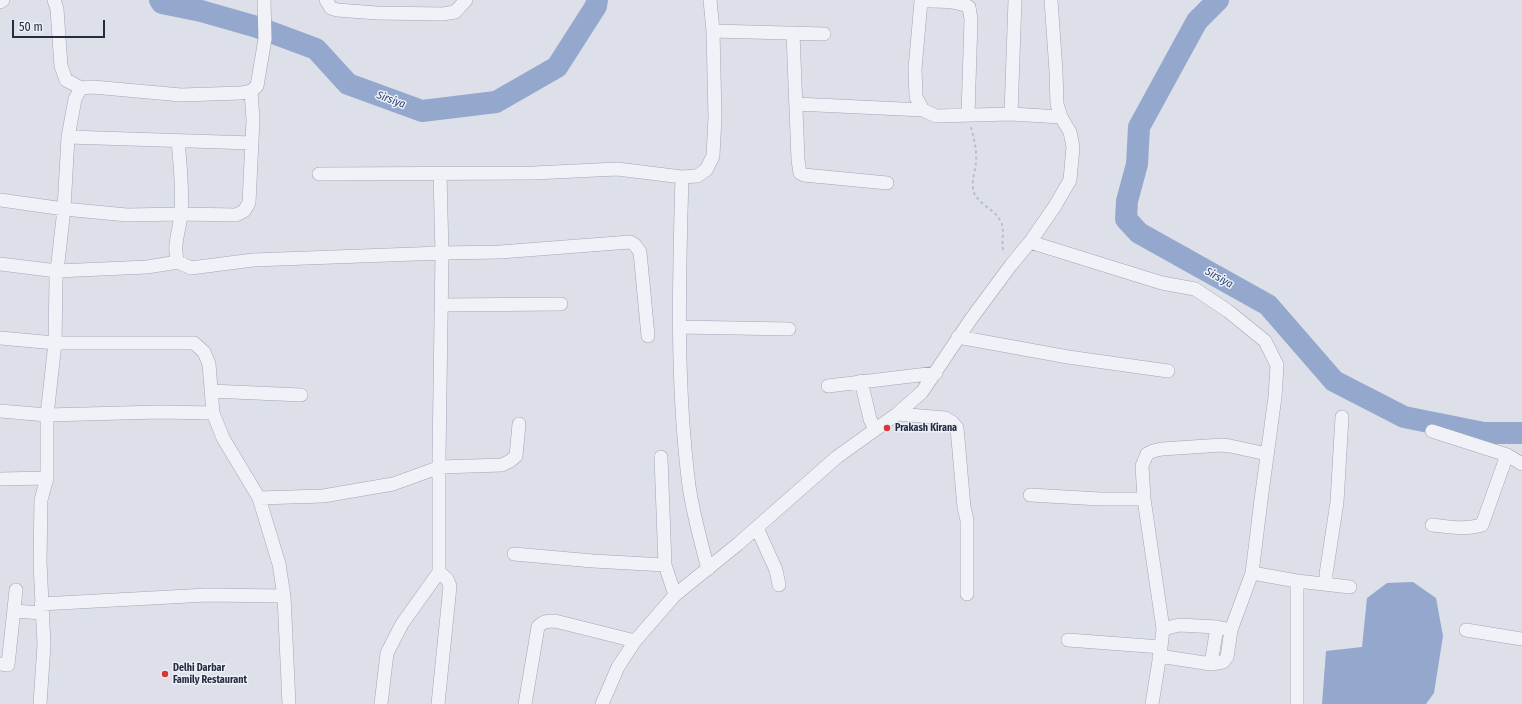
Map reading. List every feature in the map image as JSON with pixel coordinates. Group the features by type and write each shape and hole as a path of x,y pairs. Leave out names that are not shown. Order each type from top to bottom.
{"street":[{"path":"54,0 57,9 61,66 66,80 81,88 93,87 181,95 241,93 251,91 257,86 266,39 264,0"},
{"path":"326,0 331,8 337,10 369,6 451,14 466,0"},
{"path":"319,174 534,173 617,170 682,177 697,176 706,170 714,156 715,117 713,30 710,0"},
{"path":"1011,114 1015,0"},
{"path":"602,704 618,667 635,641 675,595 757,528 837,457 897,414 922,392 936,373 958,337 1010,265 1030,242 1055,206 1070,180 1073,147 1070,132 1061,117 1057,104 1051,0"},
{"path":"923,110 916,97 915,69 921,1 954,1 963,3 968,7 972,19 968,115"},
{"path":"713,30 824,34"},
{"path":"792,33 798,160 800,173 804,175 887,182"},
{"path":"40,704 44,645 40,562 42,500 47,478 47,415 55,343 57,271 64,209 68,137 75,99 81,88"},
{"path":"0,200 64,209 127,215 236,215 244,211 249,204 254,120 251,91"},
{"path":"796,104 923,110 936,116 1011,114 1061,117"},
{"path":"68,137 252,143"},
{"path":"178,141 182,194 181,214 175,247 178,262"},
{"path":"380,704 387,652 402,624 439,572 439,458 442,305 440,174"},
{"path":"682,177 679,269 682,397 689,486 708,569"},
{"path":"0,264 57,271 147,267 178,262 191,268 253,260 500,252 630,242 635,245 640,252 648,336"},
{"path":"1030,242 1162,283 1194,289 1228,310 1265,341 1277,365 1275,397 1252,573 1231,630 1227,657 1223,662 1211,664 1160,652 1068,640"},
{"path":"442,305 561,304"},
{"path":"680,327 789,329"},
{"path":"958,337 1068,357 1168,371"},
{"path":"0,338 55,343 194,343 204,352 209,364 213,413 223,438 259,498 279,564 284,596 289,704"},
{"path":"828,386 936,373"},
{"path":"861,381 874,430"},
{"path":"211,391 301,395"},
{"path":"0,411 47,415 160,412 213,413"},
{"path":"897,414 945,418 952,422 957,428 964,507 967,520 967,594"},
{"path":"1326,584 1326,574 1337,502 1342,418"},
{"path":"259,498 331,495 393,484 440,467 502,465 516,456 518,424"},
{"path":"1432,431 1507,455 1522,464"},
{"path":"1152,704 1163,629 1162,614 1158,605 1144,499 1142,466 1147,454 1162,449 1222,445 1267,454"},
{"path":"1432,525 1459,529 1472,528 1482,525 1507,455"},
{"path":"661,457 665,565 675,595"},
{"path":"0,479 47,478"},
{"path":"1030,495 1100,499 1144,499"},
{"path":"757,528 776,570 779,586"},
{"path":"514,554 593,561 665,565"},
{"path":"438,704 450,586 447,579 439,572"},
{"path":"1252,573 1297,581 1350,587"},
{"path":"1297,581 1297,704"},
{"path":"0,664 8,665 16,590"},
{"path":"14,611 207,596 284,596"},
{"path":"525,704 538,626 541,623 546,621 555,621 635,641"},
{"path":"1163,629 1179,625 1216,627 1231,630"},
{"path":"1211,664 1216,627"},
{"path":"1466,630 1522,639"}],"path":[{"path":"968,115 976,148 976,162 972,188 979,200 1000,219 1002,224 1003,251 1010,265"}],"water":[{"path":"1413,582 1436,598 1443,636 1434,693 1426,704 1322,704 1326,651 1362,647 1367,598 1387,583"}],"waterway":[{"name":"Sirsiya","path":"160,0 162,3 201,11 257,27 316,49 348,84 422,111 496,102 557,67 596,6 597,0"},
{"name":"Sirsiya","path":"1218,0 1197,21 1139,127 1137,164 1127,201 1126,219 1139,233 1268,305 1334,381 1404,417 1484,433 1522,433"}],"place":[{"name":"Prakash Kirana","path":"887,428"},
{"name":"Delhi Darbar Family Restaurant","path":"165,674"}]}
